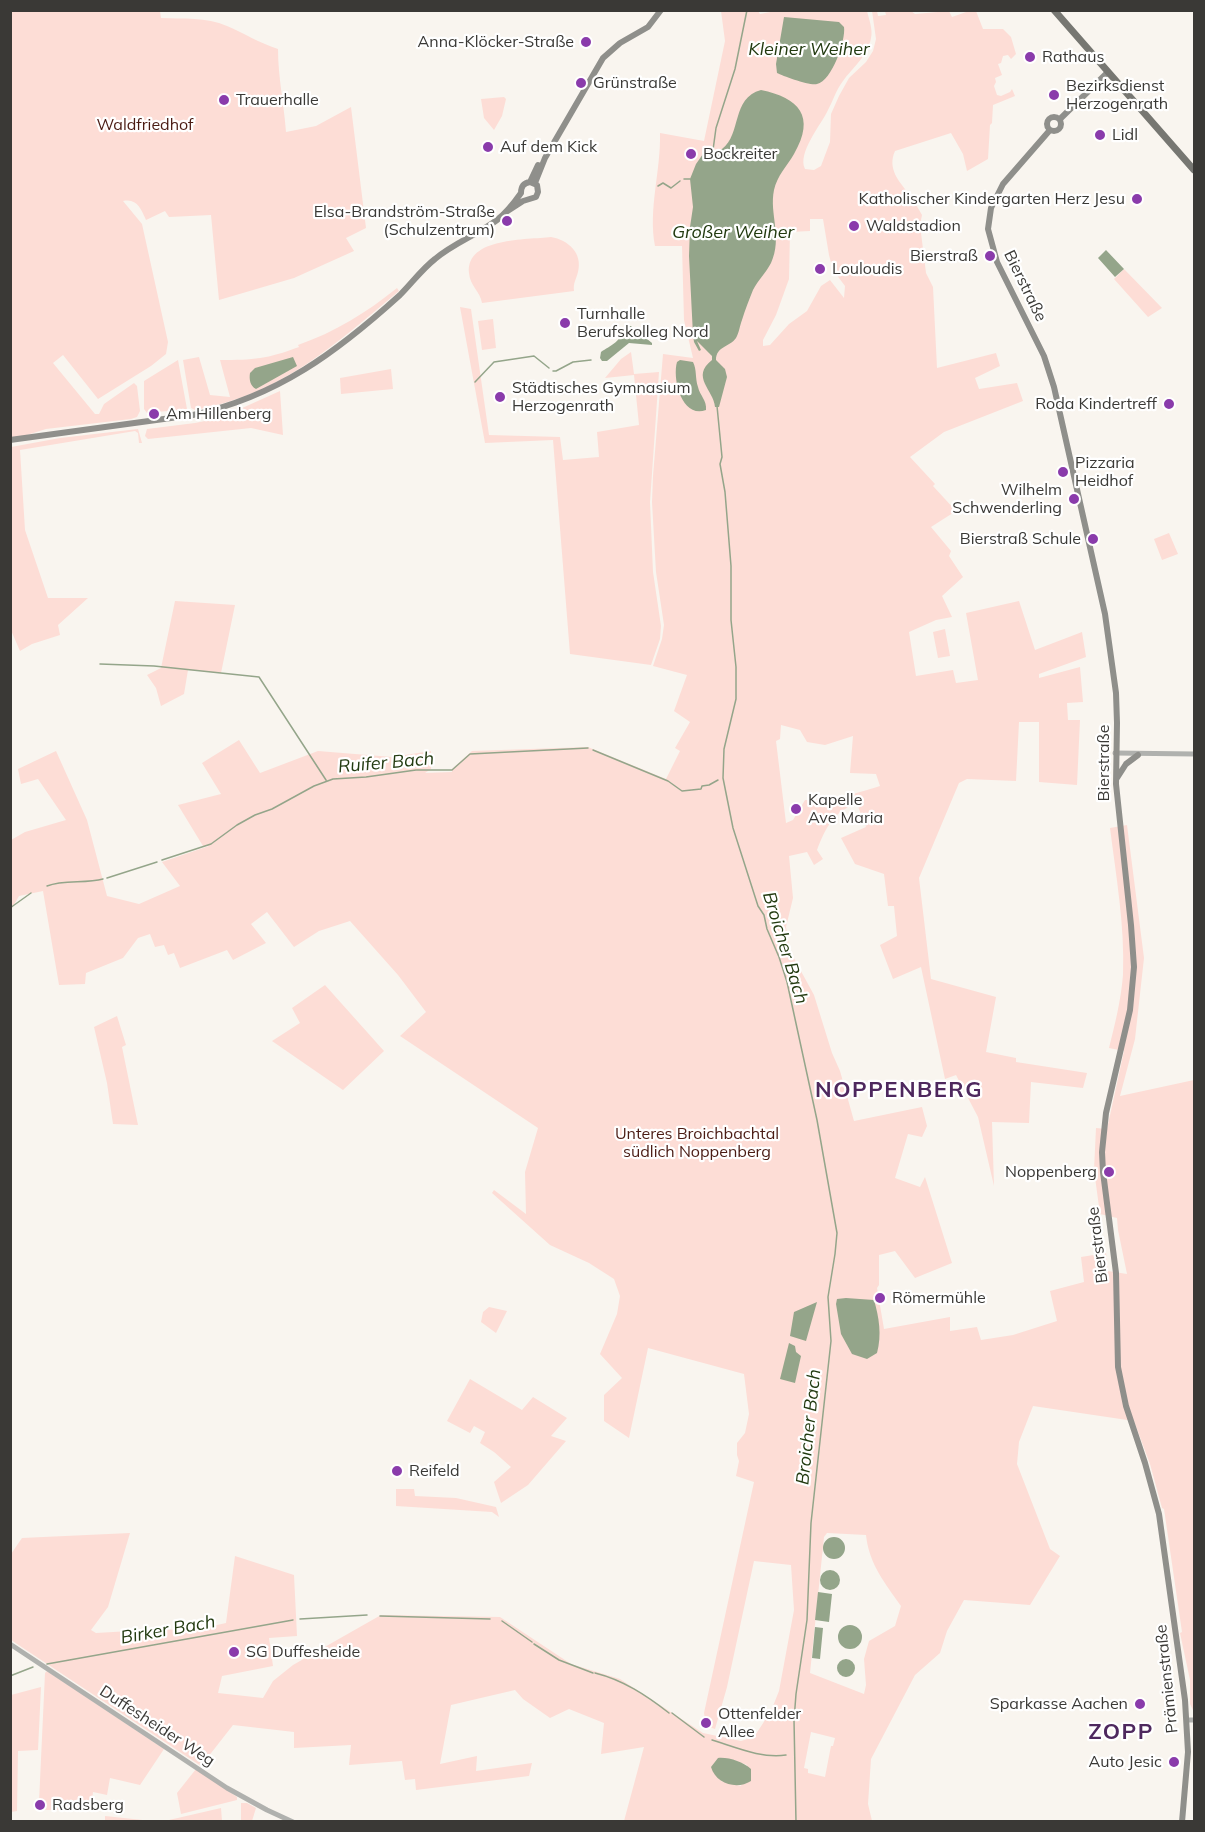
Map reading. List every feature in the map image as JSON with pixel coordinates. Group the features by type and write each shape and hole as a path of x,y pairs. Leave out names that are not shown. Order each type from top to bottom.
{"main road":[{"path":"506,212 521,193 523,186 532,183 544,158 603,58 620,43 648,27 661,10"},
{"path":"1054,10 1194,170"},
{"path":"1060,119 1107,73"},
{"path":"1053,117 1060,119 1059,130 1054,132 1050,130 1047,126 1049,119 1053,117"},
{"name":"Bierstraße","path":"1050,130 1003,184 996,195 988,222 989,237 998,264 1044,356 1058,399 1105,614 1116,699 1116,781 1131,925 1133,978 1125,1038 1106,1113 1102,1152 1116,1273 1118,1367 1133,1429"},
{"path":"10,440 194,415 223,408 259,395 301,373 338,346 401,293 437,257 527,199 534,198 538,194 538,187 532,183"},
{"path":"521,193 527,199"},
{"path":"1116,781 1126,764 1138,755"},
{"name":"Prämienstraße","path":"1133,1429 1160,1514 1187,1720 1188,1752 1182,1821"}],"street":[{"path":"1115,753 1194,754"},
{"name":"Duffesheider Weg","path":"10,1644 226,1788 293,1821"},
{"path":"1187,1720 1194,1720"}],"green space":[{"name":"Unteres Broichbachtal südlich Noppenberg","path":"781,10 867,11 872,32 869,44 863,56 841,84 811,139 804,155 805,169 814,170 821,166 830,142 831,114 839,96 849,78 866,62 873,51 876,39 872,11 877,11 878,16 886,15 885,11 911,11 915,14 949,11 952,17 976,11 983,29 1003,29 1011,37 1016,54 1011,59 1008,55 1003,56 1001,63 998,64 1002,75 995,78 994,86 997,95 1001,96 1012,89 1015,96 993,105 988,159 967,171 963,154 951,133 895,151 893,157 895,174 922,215 920,225 926,273 933,287 937,368 996,353 1000,366 975,378 979,389 1017,383 1023,401 944,432 910,457 956,511 931,527 951,551 949,556 963,577 942,596 952,617 936,620 909,632 916,676 953,670 956,683 978,680 966,613 1019,601 1035,650 1082,632 1086,657 1039,674 1039,678 1080,667 1083,702 1067,703 1068,720 1080,720 1077,785 1039,782 1039,722 1019,722 1016,781 967,779 959,783 919,878 931,979 996,997 986,1052 1016,1058 1016,1062 1087,1073 1083,1088 1031,1082 1029,1123 992,1122 994,1186 978,1117 956,1075 945,1079 921,967 893,979 880,945 897,936 894,906 888,906 884,874 855,864 841,838 866,827 857,804 842,811 831,821 817,850 823,859 814,865 807,852 789,856 793,898 786,927 790,951 814,995 854,1121 922,1107 927,1126 922,1137 908,1134 895,1178 920,1187 925,1177 952,1263 915,1278 895,1251 879,1255 879,1285 877,1288 884,1329 950,1317 950,1331 977,1327 981,1340 1013,1335 1057,1321 1050,1291 1084,1282 1081,1257 1106,1253 1108,1271 1127,1274 1117,1218 1100,1214 1094,1170 1096,1128 1107,1129 1124,1051 1109,1048 1123,975 1120,901 1110,828 1127,825 1144,958 1135,1039 1120,1096 1194,1080 1194,1712 1190,1704 1190,1680 1180,1633 1182,1632 1164,1509 1134,1421 1033,1406 1019,1442 1017,1464 1050,1549 1060,1556 1030,1605 964,1600 947,1631 940,1653 915,1675 871,1759 868,1804 872,1821 624,1821 644,1747 601,1754 604,1723 569,1709 550,1718 523,1699 515,1690 451,1705 440,1764 477,1756 476,1771 532,1763 529,1776 416,1790 415,1779 405,1780 402,1761 349,1765 351,1745 294,1748 294,1732 233,1725 201,1766 11,1640 11,1554 22,1538 130,1533 108,1607 91,1630 96,1633 164,1629 190,1631 226,1623 235,1556 294,1575 297,1636 269,1638 273,1666 222,1676 218,1693 263,1698 273,1681 293,1665 381,1615 500,1617 571,1664 620,1679 703,1733 741,1741 754,1737 771,1711 779,1691 794,1610 791,1565 754,1561 727,1687 715,1729 706,1726 704,1713 754,1482 736,1476 739,1461 737,1443 745,1433 749,1414 744,1374 648,1348 629,1438 604,1421 604,1395 622,1378 600,1354 617,1314 620,1296 614,1279 589,1263 550,1245 492,1193 494,1190 526,1214 525,1172 538,1128 400,1036 426,1012 398,975 350,921 319,931 294,947 267,912 251,924 266,943 233,960 227,950 180,968 174,953 168,955 164,945 155,947 150,934 138,938 123,958 86,973 85,984 59,985 43,891 19,896 11,910 11,840 25,832 66,820 38,779 21,784 18,769 56,751 87,820 107,896 139,904 180,886 162,862 209,846 203,846 178,805 221,794 202,763 239,740 260,773 318,751 392,757 431,751 431,769 425,773 452,772 452,769 472,751 588,747 666,779 680,751 675,748 690,722 674,711 687,675 653,666 664,625 656,572 652,502 653,476 663,354 693,358 684,320 682,246 655,246 653,218 660,133 704,141 725,41 721,11 758,11 760,14","holes":["810,219 823,219 833,270 845,286 844,298 830,280 821,286 807,311 789,324 770,345 763,346 763,340 776,315 789,279 790,232 810,231","781,725 800,730 807,742 825,745 853,736 850,773 876,774 880,786 843,796 805,800 793,820 786,823 776,741 780,739","827,1533 866,1535 874,1564 901,1606 895,1626 869,1641 864,1659 866,1685 864,1694 810,1673 824,1537","811,1732 835,1738 831,1746 825,1777 808,1773 808,1769 804,1768","730,1759 747,1765 741,1786 721,1781"]},
{"name":"Waldfriedhof","path":"11,11 160,11 161,18 194,19 219,23 278,49 286,132 316,126 351,107 366,228 346,238 354,251 294,278 219,300 211,215 169,217 165,211 146,220 135,203 123,201 142,224 168,342 166,354 98,399 63,355 53,363 95,414 99,414 104,404 134,383 137,386 140,411 137,417 131,419 46,429 11,440"},
{"path":"504,97 506,99 502,116 494,130 484,118 481,99"},
{"path":"551,237 568,244 576,253 579,265 574,291 482,303 469,273 471,261 477,253 500,243"},
{"path":"1124,269 1162,308 1148,317 1114,279"},
{"path":"397,288 399,291 352,331 280,380 226,403 195,410 191,408 183,360 199,357 210,395 230,397 220,360 260,358 299,347 298,345 350,321"},
{"path":"460,307 471,309 489,435 560,437 563,460 599,457 597,432 639,425 634,375 605,378 621,359 631,352 634,374 659,372 650,502 653,572 661,626 660,639 651,665 570,654 553,440 485,443"},
{"path":"493,319 496,348 482,350 478,321"},
{"path":"178,360 187,409 147,413 144,409 144,381"},
{"path":"391,369 393,389 341,394 340,378"},
{"path":"280,391 283,435 251,428 148,439 145,436 147,429 220,418"},
{"path":"138,429 142,443 139,443 138,433 135,431 20,450 25,530 48,598 88,598 58,625 60,635 32,644 20,651 10,628 11,447 60,438"},
{"path":"1169,533 1178,554 1162,560 1154,539"},
{"path":"175,601 235,605 221,673 188,670 184,694 161,706 156,688 147,675 161,668"},
{"path":"945,629 950,656 938,658 933,632"},
{"path":"325,985 384,1051 343,1090 272,1041 300,1023 292,1008"},
{"path":"117,1016 126,1045 122,1047 138,1125 113,1124 107,1083 94,1027"},
{"path":"489,1307 507,1311 496,1333 481,1322 483,1312"},
{"path":"470,1379 522,1410 533,1397 567,1418 551,1436 566,1441 528,1485 501,1503 494,1482 511,1467 480,1443 485,1432 474,1426 470,1433 447,1421"},
{"path":"396,1489 414,1489 415,1496 456,1498 496,1507 499,1517 492,1512 396,1506"},
{"path":"47,1671 164,1749 140,1785 110,1778 107,1795 93,1792 91,1810 42,1810 43,1802 39,1802 45,1673"},
{"path":"41,1687 38,1750 18,1751 17,1811 11,1812 11,1695"},
{"path":"196,1769 237,1797 237,1800 181,1814 177,1793"},
{"path":"241,1803 247,1803 256,1808 252,1821 241,1821"},
{"path":"221,1808 222,1821 152,1821 169,1820"},
{"path":"105,1816 152,1821 105,1821"}],"water":[{"name":"Kleiner Weiher","path":"784,17 839,22 844,27 843,41 837,59 823,81 809,84 777,73 776,64"},
{"name":"Großer Weiher","path":"761,90 774,93 794,104 803,119 803,129 794,154 775,185 773,208 776,244 771,263 753,290 736,338 721,349 717,355 716,360 725,369 727,377 719,407 715,407 703,378 703,372 712,360 712,356 697,341 701,350 699,351 693,335 689,256 693,207 690,179 703,154 722,149 728,142 745,100"},
{"path":"1106,250 1124,269 1115,277 1098,258"},
{"path":"631,326 652,345 629,343 607,361 602,361 601,352 618,340 623,329"},
{"path":"293,357 297,366 256,389 252,386 250,373 255,368"},
{"path":"680,360 693,362 697,384 706,410 691,409 681,396 676,378 677,362"},
{"path":"837,1299 874,1300 880,1333 877,1353 867,1359 852,1354 841,1334 836,1304"},
{"path":"817,1302 806,1341 790,1336 794,1312"},
{"path":"789,1343 795,1346 796,1352 801,1356 795,1383 780,1379"},
{"path":"834,1537 842,1540 845,1548 842,1556 834,1559 826,1556 823,1548 826,1540"},
{"path":"830,1570 837,1573 840,1580 837,1587 830,1590 823,1587 820,1580 823,1573"},
{"path":"818,1592 832,1594 829,1622 815,1620"},
{"path":"850,1625 858,1629 862,1637 858,1645 850,1649 842,1645 838,1637 842,1629"},
{"path":"815,1627 823,1628 820,1659 812,1658"},
{"path":"842,1659 850,1659 855,1664 853,1675 842,1677 837,1672 837,1664"},
{"path":"718,1758 731,1759 748,1766 751,1769 751,1781 734,1785 717,1778 711,1767"}],"waterway":[{"name":"Broicher Bach","path":"713,150 716,128 735,69 747,10"},
{"path":"684,179 690,179"},
{"path":"658,186 663,183 671,188 680,181"},
{"path":"475,382 494,362 534,356 549,368"},
{"path":"553,371 573,362 591,360"},
{"name":"Broicher Bach","path":"717,406 722,457 720,464 725,492 731,566 731,620 736,667 736,699 724,749 723,778 733,828 758,906 764,915 787,982 817,1120 837,1233 828,1297 831,1341 811,1523 807,1620 794,1720 796,1822"},
{"path":"100,664 154,666 259,677 326,780"},
{"name":"Ruifer Bach","path":"162,860 211,844 255,815 333,779 416,770 452,770 470,754 588,748"},
{"name":"Ruifer Bach","path":"593,750 668,781 682,791 701,789 702,786 718,780"},
{"name":"Ruifer Bach","path":"107,878 157,862"},
{"name":"Ruifer Bach","path":"47,886 103,879"},
{"name":"Ruifer Bach","path":"10,908 31,893"},
{"name":"Birker Bach","path":"300,1619 367,1615"},
{"name":"Birker Bach","path":"380,1616 490,1619"},
{"name":"Birker Bach","path":"47,1664 293,1620"},
{"name":"Birker Bach","path":"502,1621 532,1642"},
{"name":"Birker Bach","path":"534,1644 559,1660 593,1673"},
{"name":"Birker Bach","path":"10,1676 33,1667"},
{"name":"Birker Bach","path":"595,1673 634,1689 669,1713"},
{"name":"Birker Bach","path":"672,1713 704,1737"},
{"name":"Birker Bach","path":"712,1740 758,1754 786,1755"}],"place":[{"name":"Anna-Klöcker-Straße","path":"586,42"},
{"name":"Rathaus","path":"1030,57"},
{"name":"Grünstraße","path":"581,83"},
{"name":"Bezirksdienst Herzogenrath","path":"1054,95"},
{"name":"Trauerhalle","path":"224,100"},
{"name":"Lidl","path":"1100,135"},
{"name":"Auf dem Kick","path":"488,147"},
{"name":"Bockreiter","path":"691,154"},
{"name":"Katholischer Kindergarten Herz Jesu","path":"1137,199"},
{"name":"Elsa-Brandström-Straße (Schulzentrum)","path":"507,221"},
{"name":"Waldstadion","path":"854,226"},
{"name":"Bierstraß","path":"990,256"},
{"name":"Louloudis","path":"820,269"},
{"name":"Turnhalle Berufskolleg Nord","path":"565,323"},
{"name":"Städtisches Gymnasium Herzogenrath","path":"500,397"},
{"name":"Roda Kindertreff","path":"1169,404"},
{"name":"Am Hillenberg","path":"154,414"},
{"name":"Pizzaria Heidhof","path":"1063,472"},
{"name":"Wilhelm Schwenderling","path":"1074,499"},
{"name":"Bierstraß Schule","path":"1093,539"},
{"name":"Kapelle Ave Maria","path":"796,809"},
{"name":"Noppenberg","path":"1109,1172"},
{"name":"Römermühle","path":"880,1298"},
{"name":"Reifeld","path":"397,1471"},
{"name":"SG Duffesheide","path":"234,1652"},
{"name":"Sparkasse Aachen","path":"1140,1704"},
{"name":"Ottenfelder Allee","path":"706,1723"},
{"name":"Auto Jesic","path":"1174,1762"},
{"name":"Radsberg","path":"40,1805"}],"district":[{"name":"NOPPENBERG","path":"899,1090"},
{"name":"ZOPP","path":"1121,1732"}]}
